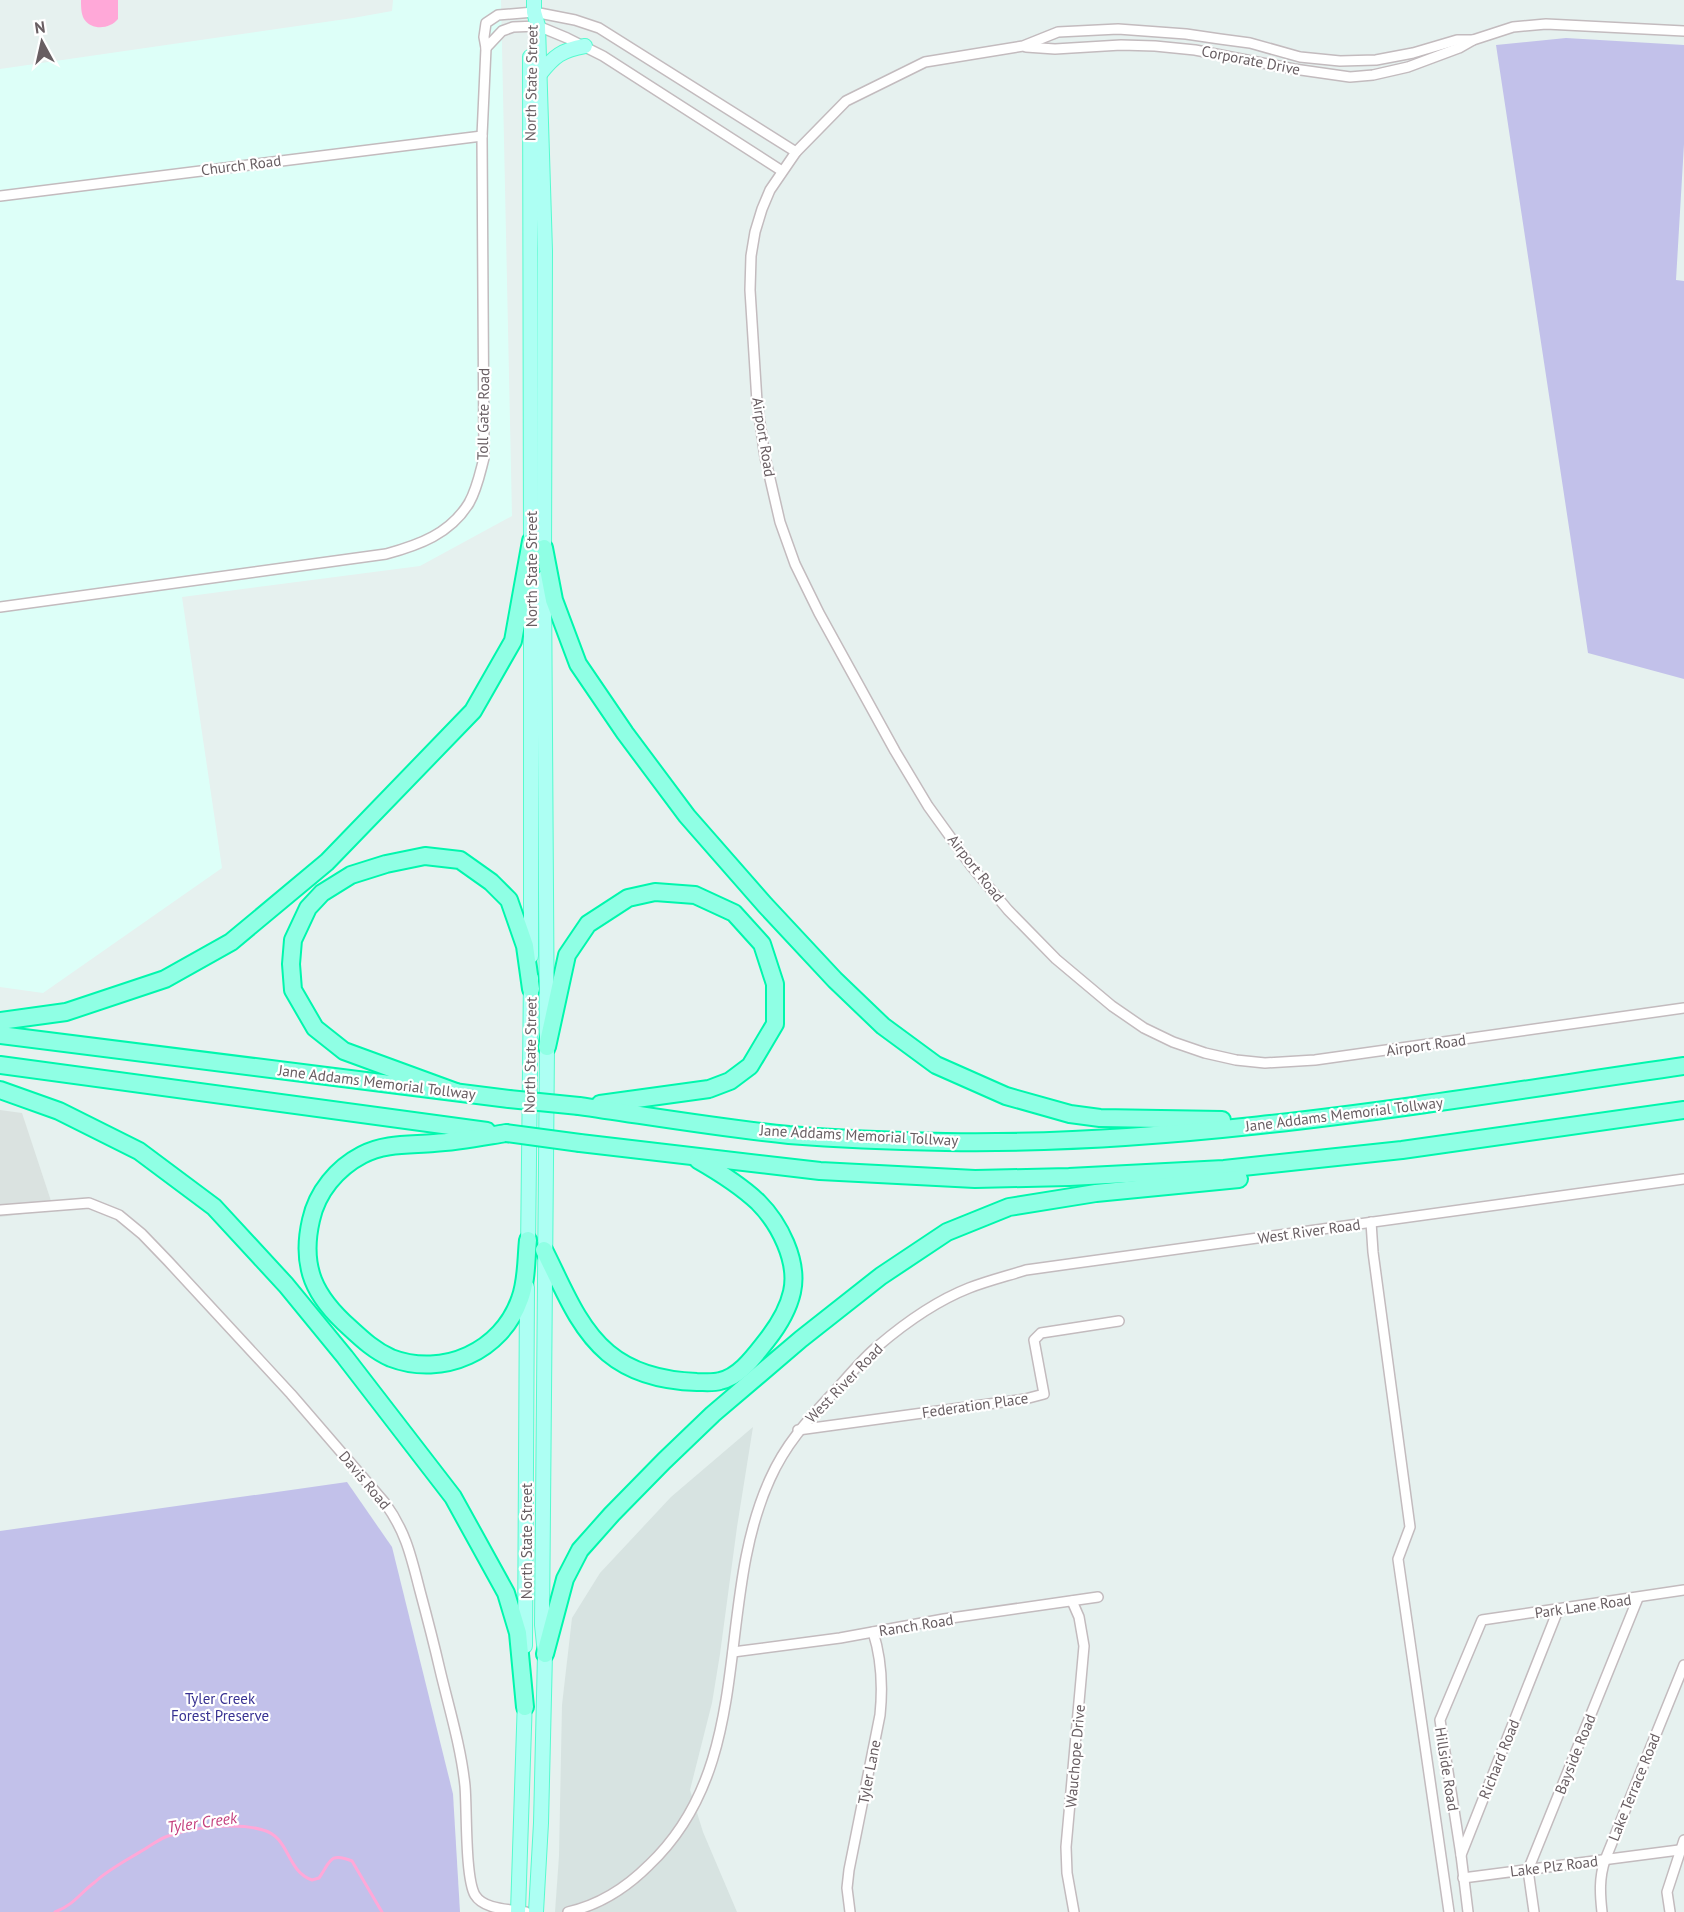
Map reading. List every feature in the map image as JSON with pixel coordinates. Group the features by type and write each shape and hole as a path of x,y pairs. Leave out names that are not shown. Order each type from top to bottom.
{"highway":[{"path":"0,1021 66,1012 165,979 231,942 327,862 473,711 513,641 537,544"},
{"path":"537,544 554,600 578,664 625,733 687,816 765,905 835,980 883,1026 936,1065 1006,1096 1070,1114 1100,1118 1229,1120 1262,1124"},
{"path":"456,1092 344,1051 315,1028 293,990 291,964 293,940 308,908 322,893 351,875 377,866 425,856 460,860 491,882 509,900 525,946 531,988"},
{"path":"547,1047 567,955 588,924 628,898 655,892 695,895 734,913 762,944 775,984 775,1024 750,1066 730,1081 709,1089 579,1106"},
{"name":"Jane Addams Memorial Tollway","path":"0,1035 579,1106 790,1135 947,1142 1135,1136 1262,1124 1389,1109 1684,1066"},
{"path":"0,1065 580,1143 820,1171 975,1179 1224,1169 1402,1150 1684,1110"},
{"path":"0,1090 59,1111 140,1151 214,1208 286,1285 345,1356 453,1497 506,1593 518,1633 525,1707"},
{"path":"506,1133 458,1141 376,1149 350,1162 330,1181 314,1207 308,1232 308,1264 318,1293 325,1303 370,1346 392,1358 410,1363 442,1364 466,1358 478,1351 492,1340 511,1319 523,1288 528,1240"},
{"path":"545,1654 565,1578 580,1550 612,1515 713,1414 801,1339 882,1276 947,1232 1009,1207 1096,1193 1303,1172 1402,1150"},
{"path":"544,1250 580,1319 608,1353 620,1362 639,1372 678,1381 720,1381 731,1377 755,1355 778,1326 793,1284 790,1261 779,1229 768,1212 726,1176 693,1156"}],"main road":[{"name":"North State Street","path":"521,1912 537,544 545,251 540,74 534,16"},
{"name":"North State Street","path":"534,16 537,544 547,1047 542,1625 545,1654 541,1823 536,1912"},
{"path":"540,74 550,61 561,53 585,46"}],"street":[{"name":"Toll Gate Road","path":"0,607 386,554 430,539 451,523 469,503 478,482 484,458 482,136 486,48 484,37 486,24 498,15 575,20 599,28 796,152"},
{"name":"Toll Gate Road","path":"534,16 613,62 782,171"},
{"name":"Toll Gate Road","path":"486,48 502,31 534,16"},
{"name":"Corporate Drive","path":"1023,46 1055,49 1121,45 1155,46 1195,50 1350,77 1373,75 1408,67 1459,48 1473,40 1513,27 1546,24 1684,31"},
{"name":"Corporate Drive","path":"796,152 846,101 925,62 1023,46 1058,32 1118,28 1186,34 1250,43 1300,57 1340,61 1376,60 1413,53 1457,40 1473,40"},
{"name":"Church Road","path":"0,196 482,136"},
{"name":"Airport Road","path":"796,152 770,190 755,232 751,256 750,290 757,402 765,457 780,522 795,564 819,613 928,806 972,867 1008,910 1056,958 1113,1006 1144,1028 1173,1042 1205,1053 1236,1060 1265,1063 1315,1060 1684,1008"},
{"name":"West River Road","path":"568,1912 596,1903 631,1882 673,1840 685,1823 703,1789 716,1750 746,1557 753,1527 769,1480 798,1430 876,1347 922,1313 969,1288 1026,1270 1684,1179"},
{"name":"Davis Road","path":"0,1210 88,1203 119,1215 142,1234 168,1261 291,1394 390,1510 403,1531 414,1561 449,1705 465,1785 473,1890 476,1896 488,1905 521,1912"},
{"path":"1371,1222 1373,1252 1410,1527 1398,1559 1449,1912"},
{"name":"Federation Place","path":"798,1430 1044,1395 1034,1340 1041,1333 1119,1321"},
{"name":"Park Lane Road","path":"1482,1620 1684,1590"},
{"name":"Ranch Road","path":"733,1652 1098,1597"},
{"name":"Bayside Road","path":"1528,1870 1638,1598"},
{"name":"Wauchope Drive","path":"1072,1601 1079,1617 1084,1646 1066,1847 1067,1873 1074,1912"},
{"name":"Richard Road","path":"1468,1912 1461,1855 1558,1610"},
{"name":"Hillside Road","path":"1461,1855 1440,1720 1482,1620"},
{"name":"Tyler Lane","path":"850,1912 847,1888 849,1870 880,1715 882,1668 873,1632"},
{"name":"Lake Terrace Road","path":"1602,1912 1600,1874 1684,1665"},
{"path":"1670,1912 1667,1892 1684,1840"},
{"name":"Lake Plz Road","path":"1463,1878 1679,1850"},
{"path":"1528,1870 1534,1912"}],"shaded area":[{"path":"81,0 118,0 118,19 106,27 96,27 87,23 81,10"},
{"path":"393,0 501,0 512,516 420,566 182,597 222,868 43,993 0,987 0,69 353,18 392,11"},
{"path":"0,1110 22,1113 54,1210 0,1217"},
{"path":"753,1427 712,1703 690,1790 703,1832 737,1912 555,1912 559,1856 562,1705 572,1618 600,1573 671,1497"}],"green space":[{"path":"1566,38 1684,45 1684,144 1676,280 1684,281 1684,679 1588,653 1496,45"},
{"name":"Tyler Creek Forest Preserve","path":"347,1482 392,1547 453,1794 460,1912 0,1912 0,1531"}],"waterway":[{"name":"Tyler Creek","path":"55,1912 72,1902 107,1872 163,1838 190,1830 228,1826 241,1826 272,1834 284,1847 297,1869 312,1880 319,1878 334,1858 339,1857 352,1861 382,1912"}]}
